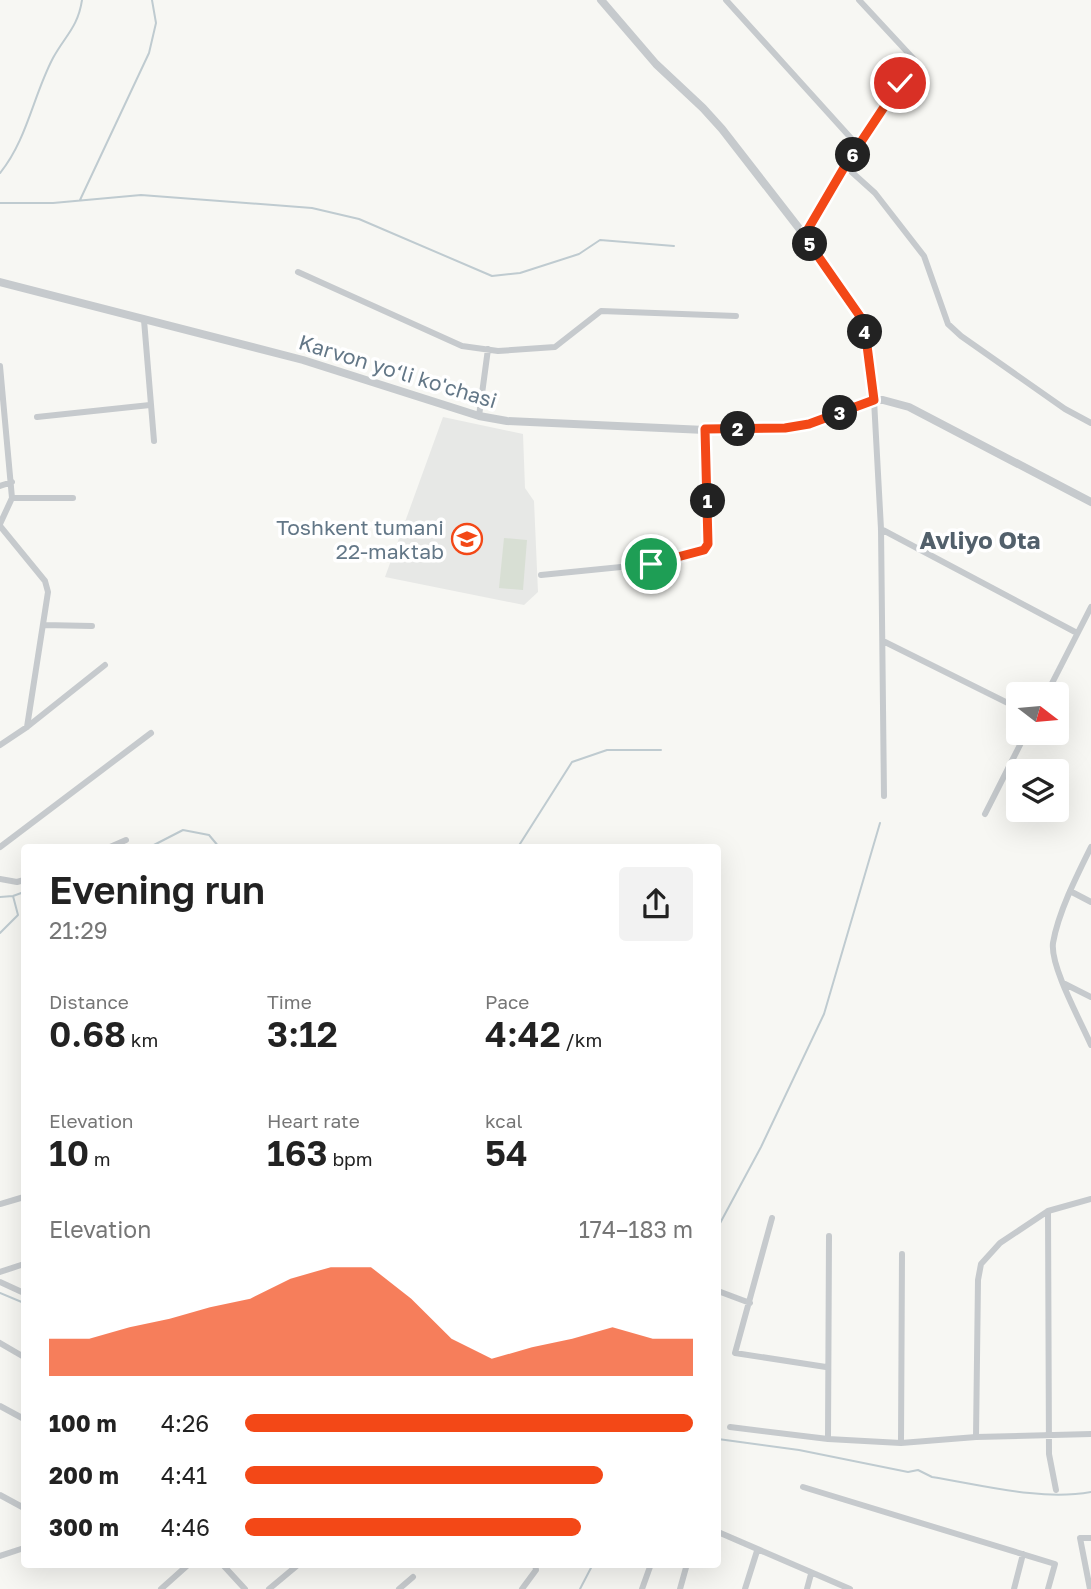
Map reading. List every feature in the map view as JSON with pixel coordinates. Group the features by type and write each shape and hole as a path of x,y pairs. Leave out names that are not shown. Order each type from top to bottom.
{"street":[{"path":"601,0 656,64 722,128 804,236 864,322 874,400 881,529 884,796"},
{"path":"726,0 859,147"},
{"path":"804,236 845,166 900,83 923,69 859,0"},
{"path":"845,166 875,193 924,256 948,324 1065,410 1091,423"},
{"path":"298,272 462,346 488,349 555,347 601,311 736,316"},
{"name":"Karvon yo‘li ko'chasi","path":"0,282 303,359 479,416 534,423 705,429 797,426 874,400"},
{"path":"144,320 154,441"},
{"path":"479,416 488,349"},
{"path":"0,366 12,482 12,498 0,525 45,581 48,592 27,727"},
{"path":"874,400 892,401 909,407 1091,502"},
{"path":"37,417 150,405"},
{"path":"541,575 651,564 704,550 709,537 705,429"},
{"path":"0,486 12,482"},
{"path":"12,498 73,498"},
{"path":"881,529 1077,633"},
{"path":"1052,682 1091,607"},
{"path":"43,625 92,626"},
{"path":"883,641 1006,702"},
{"path":"0,745 105,665"},
{"path":"0,847 151,733"},
{"path":"985,814 1019,746"},
{"path":"117,844 126,840"},
{"path":"1091,847 1070,891 1053,945 1056,966 1091,1045"},
{"path":"0,879 21,881"},
{"path":"1070,891 1091,902"},
{"path":"1064,984 1091,998"},
{"path":"0,1205 21,1198"},
{"path":"976,1437 979,1269 1000,1244 1048,1211 1091,1199"},
{"path":"1048,1211 1048,1454 1056,1490"},
{"path":"772,1218 736,1353 826,1367"},
{"path":"828,1236 828,1439"},
{"path":"901,1443 902,1254"},
{"path":"0,1272 21,1265"},
{"path":"0,1282 21,1292"},
{"path":"721,1293 750,1303"},
{"path":"0,1343 21,1355"},
{"path":"0,1406 21,1417"},
{"path":"730,1427 828,1439 901,1443 976,1437 1091,1434"},
{"path":"803,1487 1055,1564 1048,1589"},
{"path":"0,1495 21,1506"},
{"path":"721,1533 850,1589"},
{"path":"1090,1589 1080,1538 1091,1538"},
{"path":"0,1556 21,1549"},
{"path":"745,1589 758,1551"},
{"path":"1014,1589 1023,1554"},
{"path":"161,1589 185,1568"},
{"path":"226,1568 244,1589"},
{"path":"269,1589 294,1568"},
{"path":"522,1589 536,1568"},
{"path":"642,1589 650,1568"},
{"path":"680,1589 686,1568"},
{"path":"807,1589 811,1574"},
{"path":"399,1589 413,1577"}],"shaded area":[{"name":"Toshkent tumani 22-maktab","path":"443,417 523,434 525,488 534,501 538,592 524,605 385,577"},
{"path":"504,538 527,540 523,590 499,588"}],"waterway":[{"path":"0,173 17,146 46,72 74,24 82,0"},
{"path":"80,200 149,53 156,23 152,0"},
{"path":"0,203 53,203 141,195 312,208 359,219 492,276 520,273 579,254 600,240 674,246"},
{"path":"520,844 572,762 607,750 661,750"},
{"path":"721,1221 761,1147 824,1014 880,823"},
{"path":"156,844 183,830 209,835 216,844"},
{"path":"0,897 21,893"},
{"path":"0,933 18,915 13,896"},
{"path":"0,1293 21,1302"},
{"path":"721,1439 799,1450 908,1472 918,1470 932,1477 1012,1491 1052,1495 1091,1492"},
{"path":"580,1589 591,1568"}],"place":[{"name":"Toshkent tumani 22-maktab","path":"467,539"}],"district":[{"name":"Avliyo Ota","path":"980,539"}],"route":[{"path":"651,564 704,550 708,544 705,429 785,428 809,424 874,400 864,322 804,236 845,166 900,83"}]}
